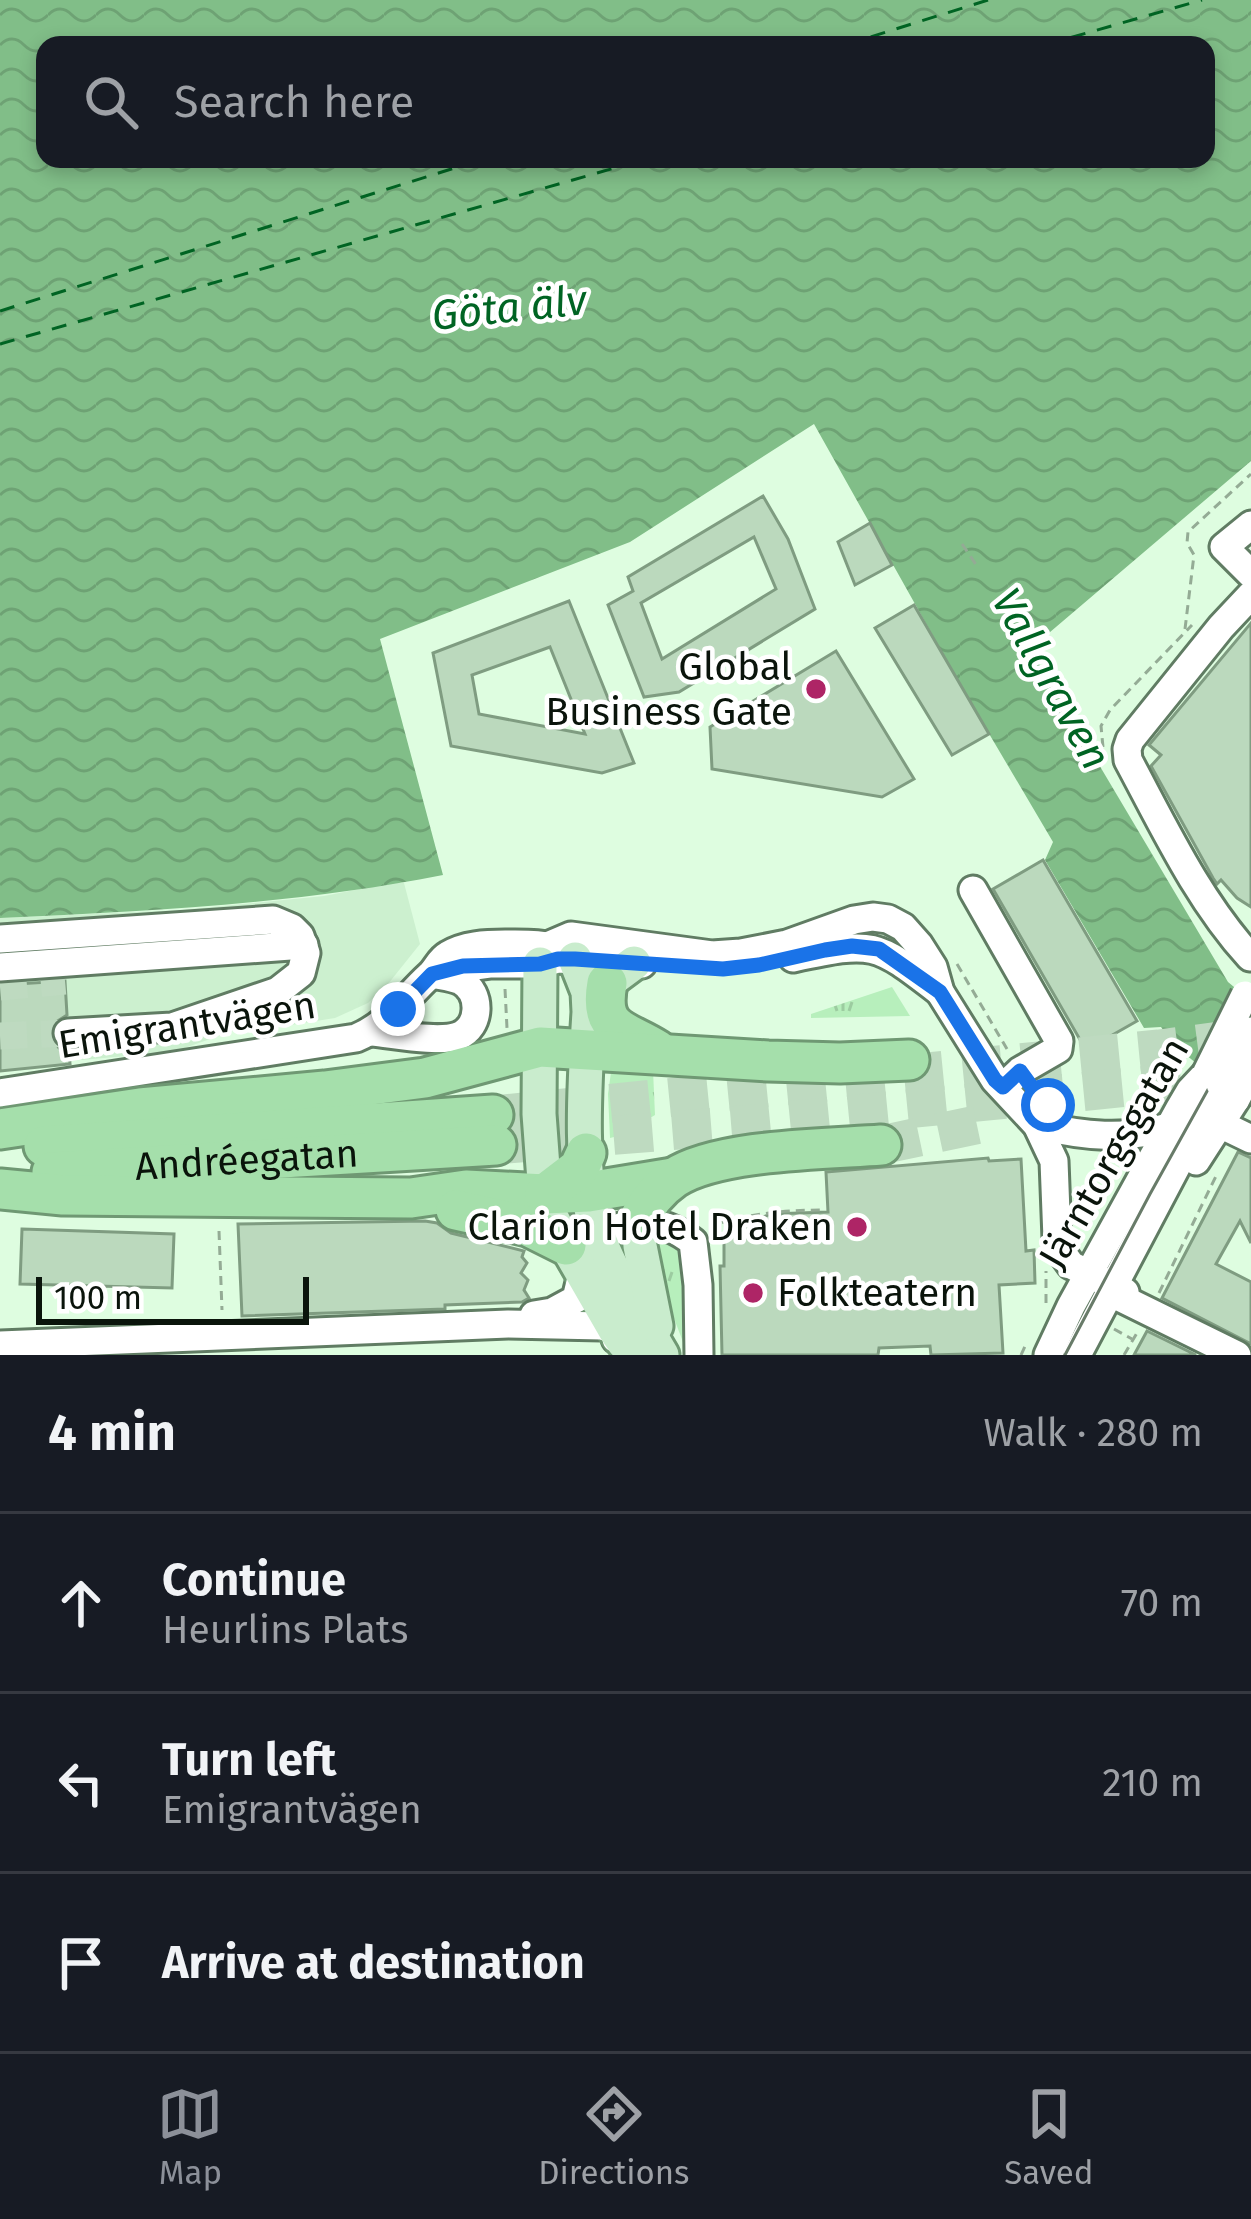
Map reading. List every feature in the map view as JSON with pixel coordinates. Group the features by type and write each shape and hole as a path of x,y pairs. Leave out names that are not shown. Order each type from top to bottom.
{"highway":[{"path":"0,1129 140,1108 424,1078 540,1047 605,998 607,1018 616,1028 654,1046 660,1054"},
{"path":"604,1002 660,1054 840,1063 909,1060"},
{"name":"Andréegatan","path":"0,1150 165,1136 495,1130 0,1175"},
{"path":"0,1189 63,1195 411,1198 466,1190 588,1192 673,1178 697,1166 771,1153 881,1145"},
{"path":"545,1194 579,1168 586,1153"},
{"path":"638,1222 645,1205 673,1178"},
{"path":"411,1198 528,1226 583,1253"}],"main road":[{"path":"550,953 604,1002 586,1153 583,1253 635,1349"},
{"path":"550,953 540,1047 545,1194 550,1214 583,1253 635,1349"},
{"path":"635,1349 638,1222"}],"street":[{"path":"1242,559 1251,525"},
{"path":"1249,998 1244,973 1250,956 1230,934 1175,848 1128,760 1127,749 1177,680 1251,595"},
{"path":"432,974 550,953 572,936 712,955 788,944 873,917 903,927 919,945 933,967 940,992 995,1080 1012,1079 1058,1049 1058,1042 973,890"},
{"path":"0,943 297,941"},
{"path":"0,957 297,941"},
{"path":"0,967 297,941"},
{"path":"64,977 297,941"},
{"path":"68,1033 172,1027 278,991 301,973 297,941"},
{"path":"550,953 604,1002 723,969 852,946 879,949 940,992"},
{"path":"372,1032 442,1038 470,1028 476,1010 472,992 460,981 432,974"},
{"name":"Emigrantvägen","path":"0,1093 334,1042 372,1032 432,974"},
{"name":"Järntorgsgatan","path":"1048,1355 1111,1286 1222,1125 1219,1084 1249,998"},
{"path":"1077,1355 1251,1030"},
{"name":"Järntorgsgatan","path":"1092,1355 1111,1286 1171,1126 1190,1091 1251,1071"},
{"path":"1012,1079 1054,1161 1057,1239 1071,1265 1149,1312 1237,1355"},
{"path":"1037,1125 1116,1137 1171,1126"},
{"path":"1222,1125 1251,1139"},
{"path":"509,1338 524,1316 558,1310 576,1299 583,1253 619,1228 658,1223 693,1243 699,1355"},
{"path":"1065,1355 1111,1286"},
{"path":"0,1345 224,1346 509,1338 590,1324 635,1349"}],"path":[{"path":"1185,632 1194,555 1187,543 1192,526 1251,474"},
{"path":"962,544 976,566"},
{"path":"1103,747 1101,726 1110,710 1199,618"},
{"path":"954,959 1012,1079"},
{"path":"1124,1355 1217,1174"},
{"path":"712,1244 720,1222 776,1210 823,1210"},
{"path":"219,1231 224,1346"}],"shaded area":[{"path":"404,883 420,944 368,1003 335,1018 278,1027 259,1022 173,1052 0,1067 0,918 182,910 324,896"}],"green space":[{"path":"892,987 910,1016 811,1018 811,1014"},
{"path":"612,1065 653,1070 655,1115 610,1138 608,1094"},
{"path":"656,1235 675,1245 686,1261 688,1355 648,1244"}],"water":[{"name":"Göta älv","path":"0,0 1251,0 1251,461 1036,644 1038,662 1228,982 1251,1001 1251,1107 1176,1047 1161,1027 1144,1028 1045,860 1053,842 814,424 630,542 380,639 443,875 278,900 0,918"}],"building":[{"path":"763,496 788,539 815,609 679,692 644,697 608,605 633,591 628,577","holes":["754,537 776,589 662,659 641,603"]},
{"path":"870,523 892,565 855,585 838,542"},
{"path":"569,601 634,763 602,773 451,746 433,653","holes":["550,647 585,734 479,714 472,675"]},
{"path":"914,605 989,734 952,755 875,628"},
{"path":"1251,623 1251,907 1213,878 1151,766 1161,755 1149,745"},
{"name":"Global Business Gate","path":"836,651 914,779 882,797 712,769 710,727"},
{"path":"1043,860 1137,1021 1086,1050 993,889"},
{"path":"65,981 67,1015 53,1024 50,1035 59,1048 69,1051 70,1064 0,1071 0,985"},
{"path":"1238,1152 1251,1158 1251,1243 1240,1221 1216,1264 1251,1282 1251,1344 1162,1298"},
{"path":"1021,1159 1026,1251 1034,1250 1035,1283 999,1285 1003,1353 931,1355 930,1346 879,1348 878,1355 722,1355 724,1235 735,1235 742,1219 828,1212 826,1172"},
{"path":"425,1221 451,1233 524,1251 527,1263 521,1273 528,1280 524,1290 529,1298 445,1305 445,1309 242,1316 238,1224"},
{"path":"22,1229 174,1234 172,1288 20,1284"},
{"path":"1147,1331 1196,1355 1134,1355"}],"ferry route":[{"path":"874,36 988,0"},
{"path":"1076,36 1202,0"},
{"path":"0,311 454,168"},
{"path":"0,344 615,168"}],"tunnel":[{"path":"0,987 65,981"},
{"path":"0,1036 68,1033"},
{"path":"493,1115 1251,1037"},
{"path":"496,1145 1231,1077"},
{"path":"881,1145 985,1123"}],"tram line":[{"path":"1065,1355 1251,1012"}],"place":[{"name":"Global Business Gate","path":"816,689"},
{"name":"Clarion Hotel Draken","path":"857,1227"},
{"name":"Folkteatern","path":"753,1293"}],"route":[{"path":"398,1009 432,974 463,966 575,959 723,969 852,946 879,949 940,992 995,1080 1003,1087 1020,1071 1048,1105"}],"water label":[{"name":"Vallgraven","path":"1051,679"}]}
